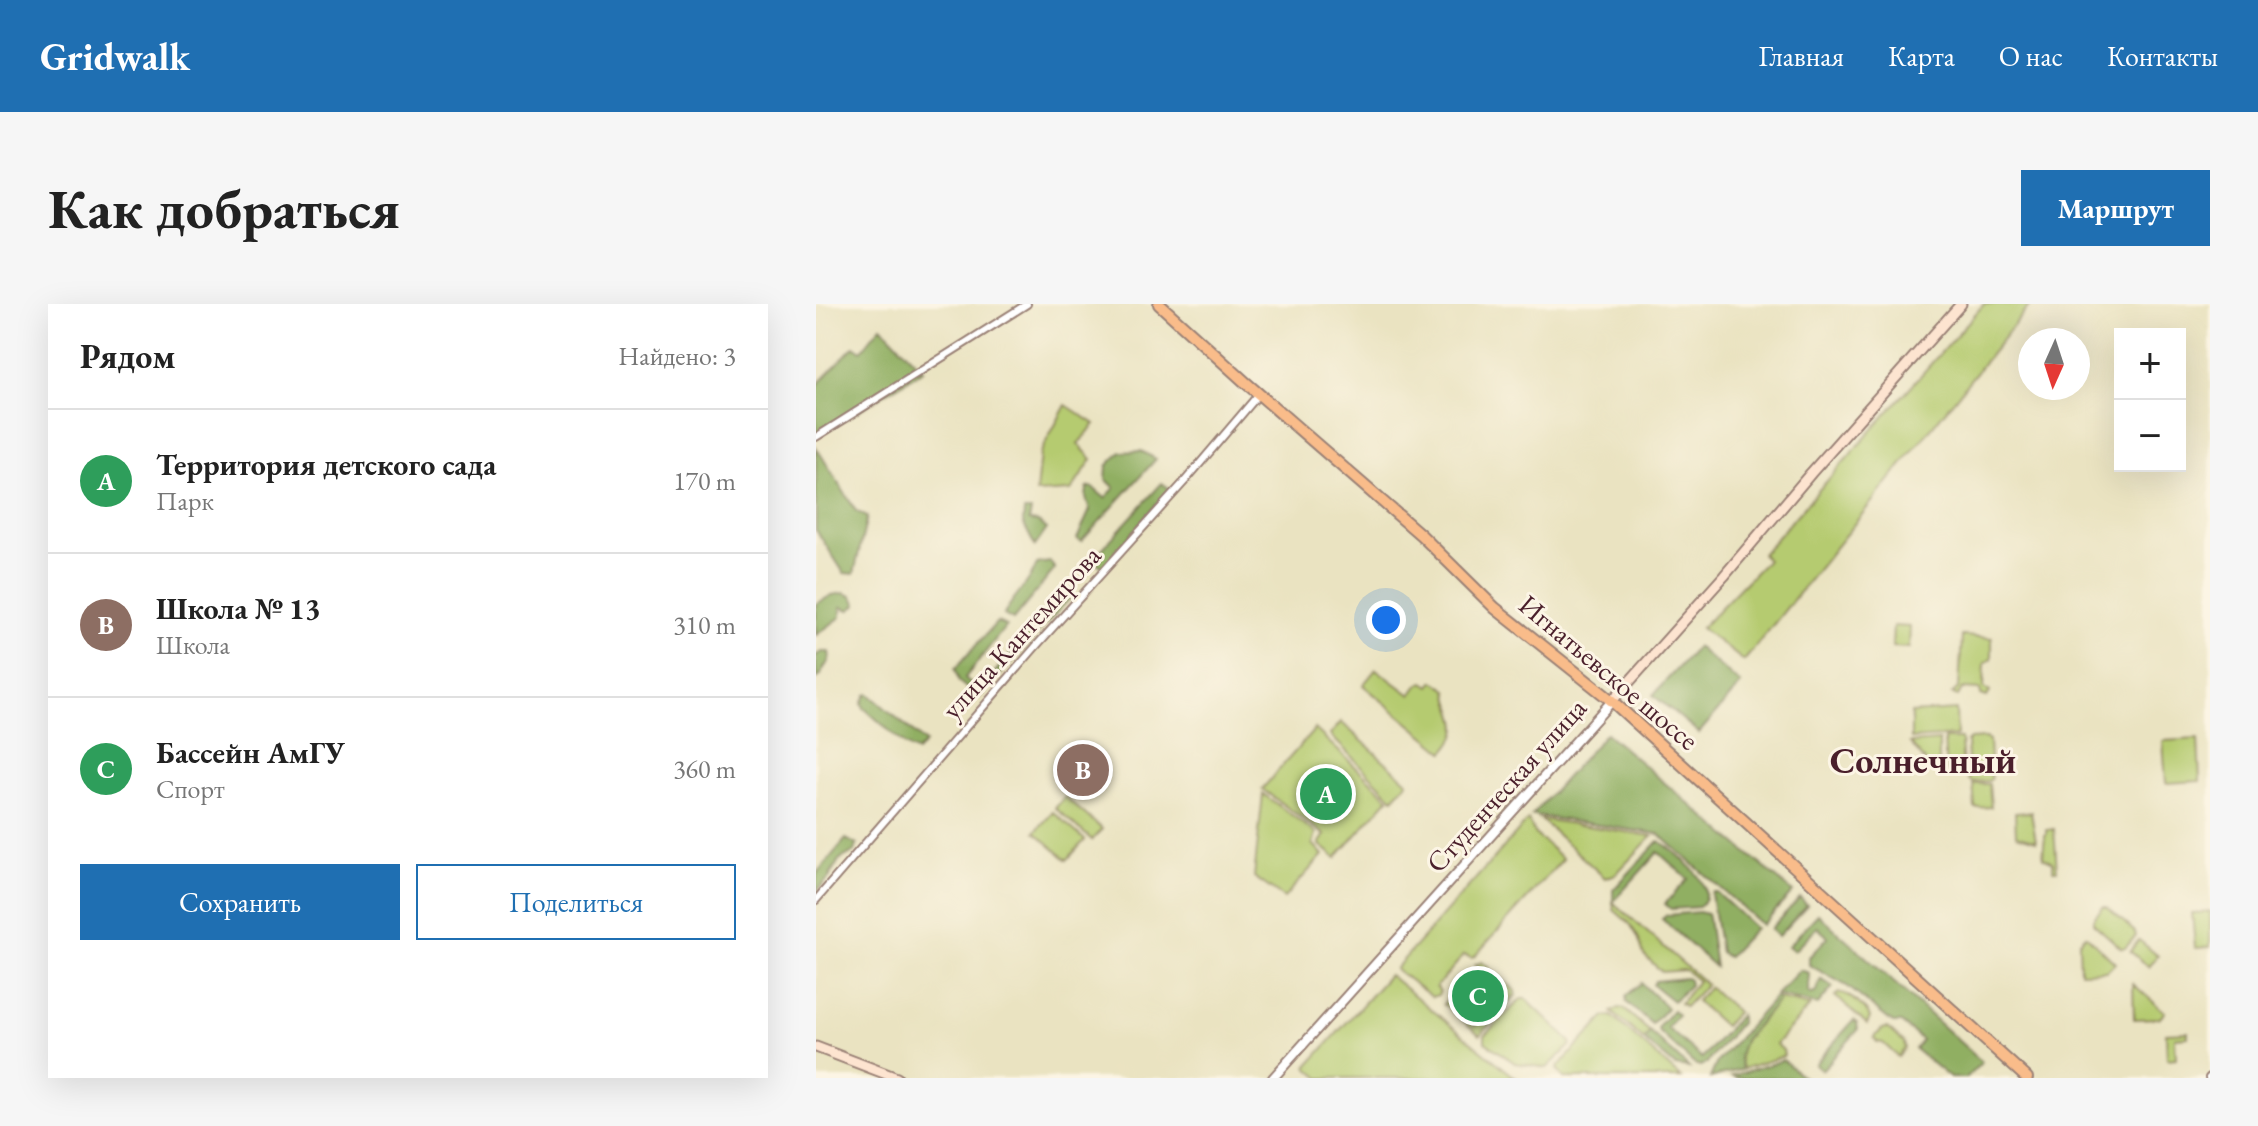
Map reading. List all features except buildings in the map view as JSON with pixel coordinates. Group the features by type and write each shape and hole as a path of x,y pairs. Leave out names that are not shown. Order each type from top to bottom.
{"main road":[{"name":"Игнатьевское шоссе","path":"1159,304 1421,535 1495,608 1612,701 2027,1078"},
{"name":"Студенческая улица","path":"1612,701 1961,304"},
{"path":"816,1047 897,1078"}],"street":[{"path":"816,437 1027,304"},
{"name":"улица Кантемирова","path":"816,900 1259,393"},
{"name":"Студенческая улица","path":"1273,1078 1612,701"}],"green space":[{"path":"1984,304 2031,304 1744,661 1701,628 1767,560 1762,554"},
{"path":"881,326 923,370 816,437 816,386 854,346 861,351"},
{"path":"1066,405 1095,424 1078,444 1092,459 1071,491 1036,493 1040,453"},
{"path":"816,447 856,511 867,517 854,574 844,573 816,530"},
{"path":"1141,451 1156,459 1081,542 1077,539 1090,510 1087,488 1092,487 1105,498 1115,488 1106,479 1107,466 1121,452"},
{"path":"1162,483 1170,489 1103,567 1092,560"},
{"path":"1024,511 1031,511 1029,521 1038,522 1047,529 1035,546 1023,523"},
{"path":"1050,562 1055,569 1013,620 1004,615 1037,564"},
{"path":"1066,589 1070,598 979,698 959,682 955,669 997,622 1006,626 965,678 979,691"},
{"path":"844,593 852,596 857,604 850,610 841,607 841,617 816,635 816,604 832,595"},
{"path":"1893,626 1910,627 1909,648 1892,647"},
{"path":"1962,636 1992,638 1992,659 1985,663 1984,688 1990,692 1987,697 1981,695 1980,690 1962,689 1958,696 1952,694 1959,687"},
{"path":"1697,647 1741,684 1699,733 1653,695"},
{"path":"829,652 829,659 821,676 816,679 816,656"},
{"path":"1376,669 1411,695 1424,682 1430,686 1434,681 1448,690 1457,728 1444,752 1363,685"},
{"path":"869,694 925,743 917,752 864,708 862,704"},
{"path":"1956,710 1957,736 1911,739 1911,713"},
{"path":"1341,722 1408,782 1393,798 1330,735"},
{"path":"1315,729 1389,798 1336,858 1319,844 1325,835 1262,789"},
{"path":"1606,733 1793,892 1762,925 1659,834 1532,815"},
{"path":"1944,739 1961,739 1963,770 1946,771"},
{"path":"2198,739 2200,781 2166,783 2163,741"},
{"path":"1989,740 1991,779 1972,782 1969,780 1967,742"},
{"path":"1939,741 1939,764 1929,766 1910,743"},
{"path":"1973,784 1989,784 1991,807 1975,808"},
{"path":"1263,794 1316,833 1313,844 1323,855 1284,898 1254,877"},
{"path":"1065,797 1102,829 1092,840 1055,808"},
{"path":"1053,812 1085,840 1067,860 1035,832"},
{"path":"2031,812 2036,841 2016,835 2015,813"},
{"path":"1540,819 1652,836 1616,874 1605,878"},
{"path":"1528,820 1535,834 1563,859 1475,956 1464,955 1436,987 1440,991 1438,995 1432,997 1395,969"},
{"path":"2054,829 2057,870 2053,870 2053,862 2043,857 2045,835 2047,830"},
{"path":"846,839 857,845 855,851 839,860 816,892 816,874"},
{"path":"1659,841 1685,861 1701,880 1705,899 1699,907 1671,909 1665,904 1688,879 1658,852 1613,902 1613,890"},
{"path":"1713,892 1755,928 1728,957 1720,953"},
{"path":"1800,898 1807,905 1778,936 1770,929"},
{"path":"1613,902 1706,984 1685,1007 1680,1003 1698,981 1685,970 1662,972 1644,955 1638,937 1630,924 1614,910"},
{"path":"2103,907 2107,907 2135,932 2136,936 2125,948 2121,948 2093,923"},
{"path":"2210,912 2210,947 2195,948 2192,913"},
{"path":"1707,914 1715,967 1662,919 1667,915"},
{"path":"1818,914 1982,1062 1966,1078 1950,1078 1915,1049 1922,1040 1901,1023 1893,1023 1847,986 1809,965 1809,957 1828,937 1817,927 1794,951 1788,946"},
{"path":"2086,935 2115,963 2107,971 2080,972 2079,942"},
{"path":"2139,940 2158,956 2149,967 2130,951"},
{"path":"1482,962 1515,990 1516,995 1480,1035 1443,1004 1458,986 1461,989 1457,994 1465,1001 1457,1011 1475,1026 1497,1002 1494,999 1503,989 1475,965"},
{"path":"1800,970 1809,973 1810,994 1815,993 1821,979 1833,987 1818,1005 1776,995"},
{"path":"1389,975 1516,1078 1320,1078 1307,1067"},
{"path":"1686,978 1690,985 1673,1001 1653,985 1655,981"},
{"path":"1641,983 1667,1008 1652,1024 1626,1002 1626,996"},
{"path":"2133,984 2165,1012 2160,1018 2134,1019"},
{"path":"1709,987 1737,1012 1724,1026 1696,1001"},
{"path":"1839,993 1853,999 1865,1010 1870,1018 1867,1024 1835,996"},
{"path":"1775,997 1780,999 1744,1040 1739,1057 1742,1069 1710,1078 1717,1062"},
{"path":"1521,999 1526,999 1571,1042 1547,1068 1515,1063 1485,1042 1485,1035"},
{"path":"1780,999 1810,1006 1776,1044 1783,1050 1784,1056 1742,1069 1739,1057 1744,1040"},
{"path":"1619,1008 1650,1032 1644,1040 1612,1012"},
{"path":"1673,1010 1678,1015 1667,1028 1702,1058 1740,1015 1740,1023 1706,1064 1700,1066 1658,1031"},
{"path":"1612,1016 1681,1078 1564,1078 1557,1070 1559,1066 1605,1017"},
{"path":"1854,1020 1858,1030 1822,1070 1815,1064"},
{"path":"1887,1028 1904,1042 1905,1048 1898,1057 1874,1038"},
{"path":"1650,1032 1689,1068 1675,1066 1644,1040"},
{"path":"2188,1032 2188,1037 2175,1038 2176,1058 2167,1059 2166,1033"},
{"path":"1783,1060 1804,1078 1732,1076"}],"place":[{"name":"Школа № 13","path":"1083,770"},
{"name":"Территория детского сада","path":"1326,794"},
{"name":"Бассейн АмГУ","path":"1478,996"}],"district":[{"name":"Солнечный","path":"1923,760"}]}
